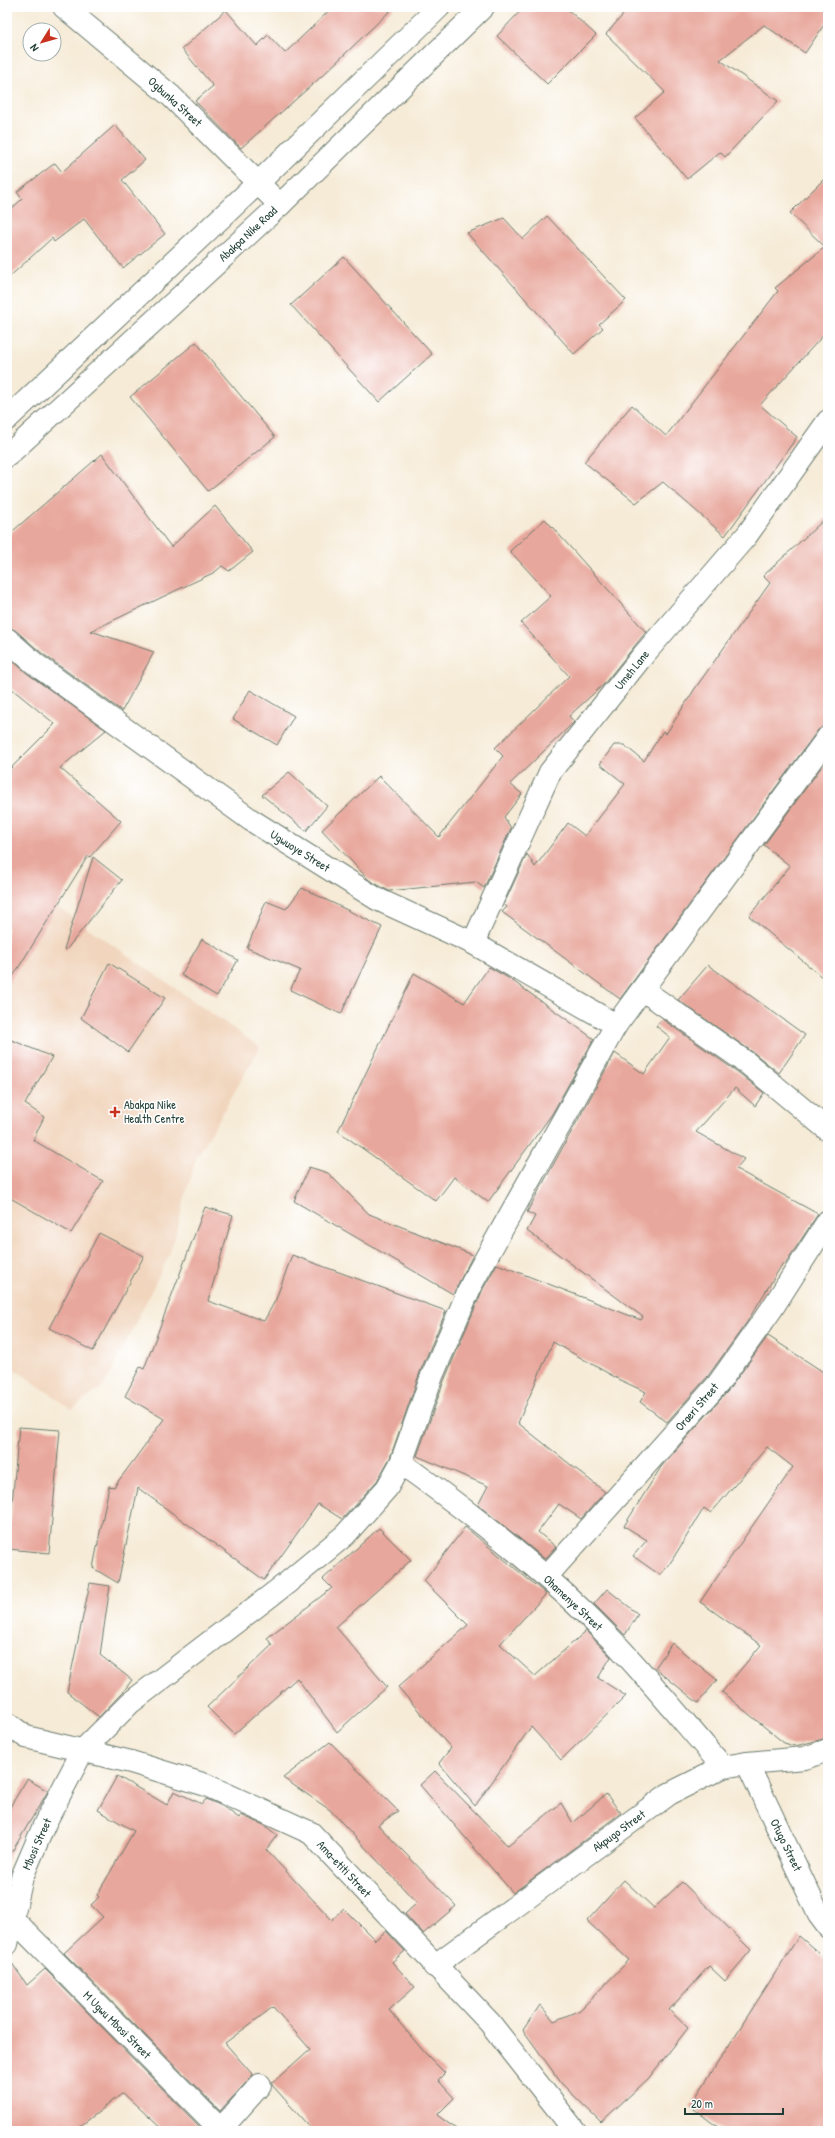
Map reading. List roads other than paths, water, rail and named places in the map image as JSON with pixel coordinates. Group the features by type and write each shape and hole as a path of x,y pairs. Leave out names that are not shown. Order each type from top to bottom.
{"street":[{"name":"Ogbunka Street","path":"64,7 171,96 259,182 280,205"},
{"path":"7,419 259,182 439,7"},
{"name":"Abakpa Nike Road","path":"7,456 280,205 483,7"},
{"name":"Umeh Lane","path":"473,942 550,772 640,659 747,535 828,421"},
{"name":"Ugwuoye Street","path":"7,639 34,664 251,820 377,899 473,942 616,1025"},
{"path":"828,737 643,990 747,1062 828,1130"},
{"name":"Mbosi Street","path":"7,1944 22,1877 45,1823 83,1750 130,1703 287,1583 345,1535 387,1488 401,1463 432,1376 472,1283 616,1025 643,990"},
{"name":"Oraeri Street","path":"546,1577 718,1384 771,1310 828,1221"},
{"name":"Ohamenye Street","path":"401,1463 466,1510 546,1577 614,1642 723,1767"},
{"name":"Ama-etiti Street","path":"7,1722 26,1737 83,1750 206,1785 311,1833 434,1966 490,2023 576,2131"},
{"name":"Akpugo Street","path":"434,1966 669,1794 723,1767 747,1763 805,1758 828,1750"},
{"name":"Otugo Street","path":"747,1763 819,1915 828,1926"},
{"name":"M Ugwu Mbosi Street","path":"13,1919 221,2130"},
{"path":"221,2130 260,2085"}],"place":[{"name":"Abakpa Nike Health Centre","path":"115,1112"}]}
